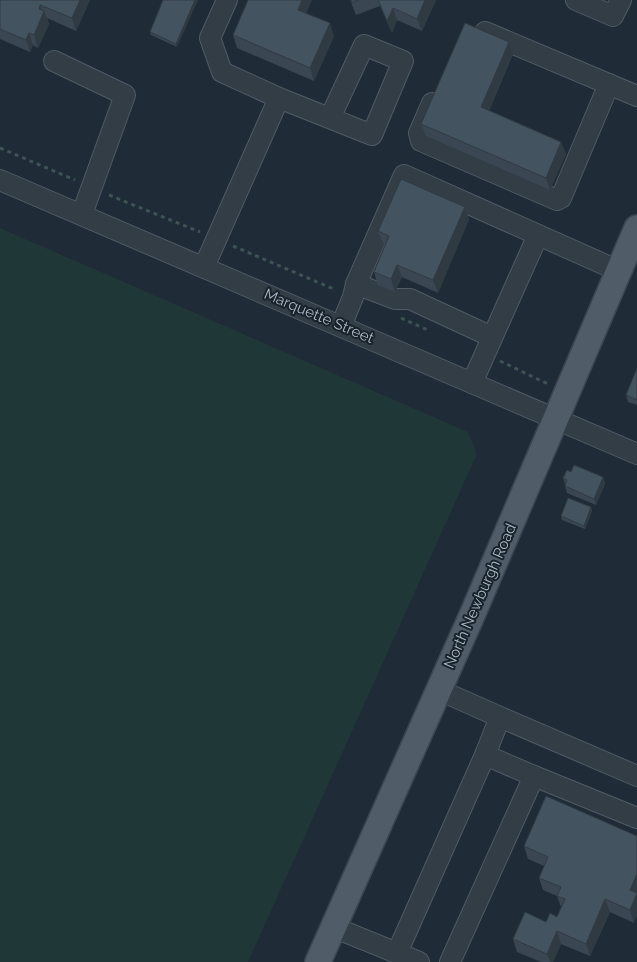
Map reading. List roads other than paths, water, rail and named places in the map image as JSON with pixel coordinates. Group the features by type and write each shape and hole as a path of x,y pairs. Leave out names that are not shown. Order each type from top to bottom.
{"main road":[{"name":"North Newburgh Road","path":"318,962 502,546 637,228"}],"street":[{"path":"226,0 210,38 222,72 279,98 330,118"},
{"path":"576,0 613,16 621,0"},
{"path":"469,25 637,96"},
{"path":"54,61 125,95 82,214"},
{"path":"438,89 420,133 421,141 557,200 562,198 608,84"},
{"path":"204,267 215,238 279,98"},
{"path":"341,326 354,290 404,176 619,271"},
{"name":"Marquette Street","path":"0,180 637,454"},
{"path":"472,383 538,235"},
{"path":"354,290 395,299 410,299 488,345"},
{"path":"438,690 637,776"},
{"path":"397,953 485,755 500,716"},
{"path":"485,755 637,818"},
{"path":"450,962 534,776"},
{"path":"333,926 419,962"}]}
